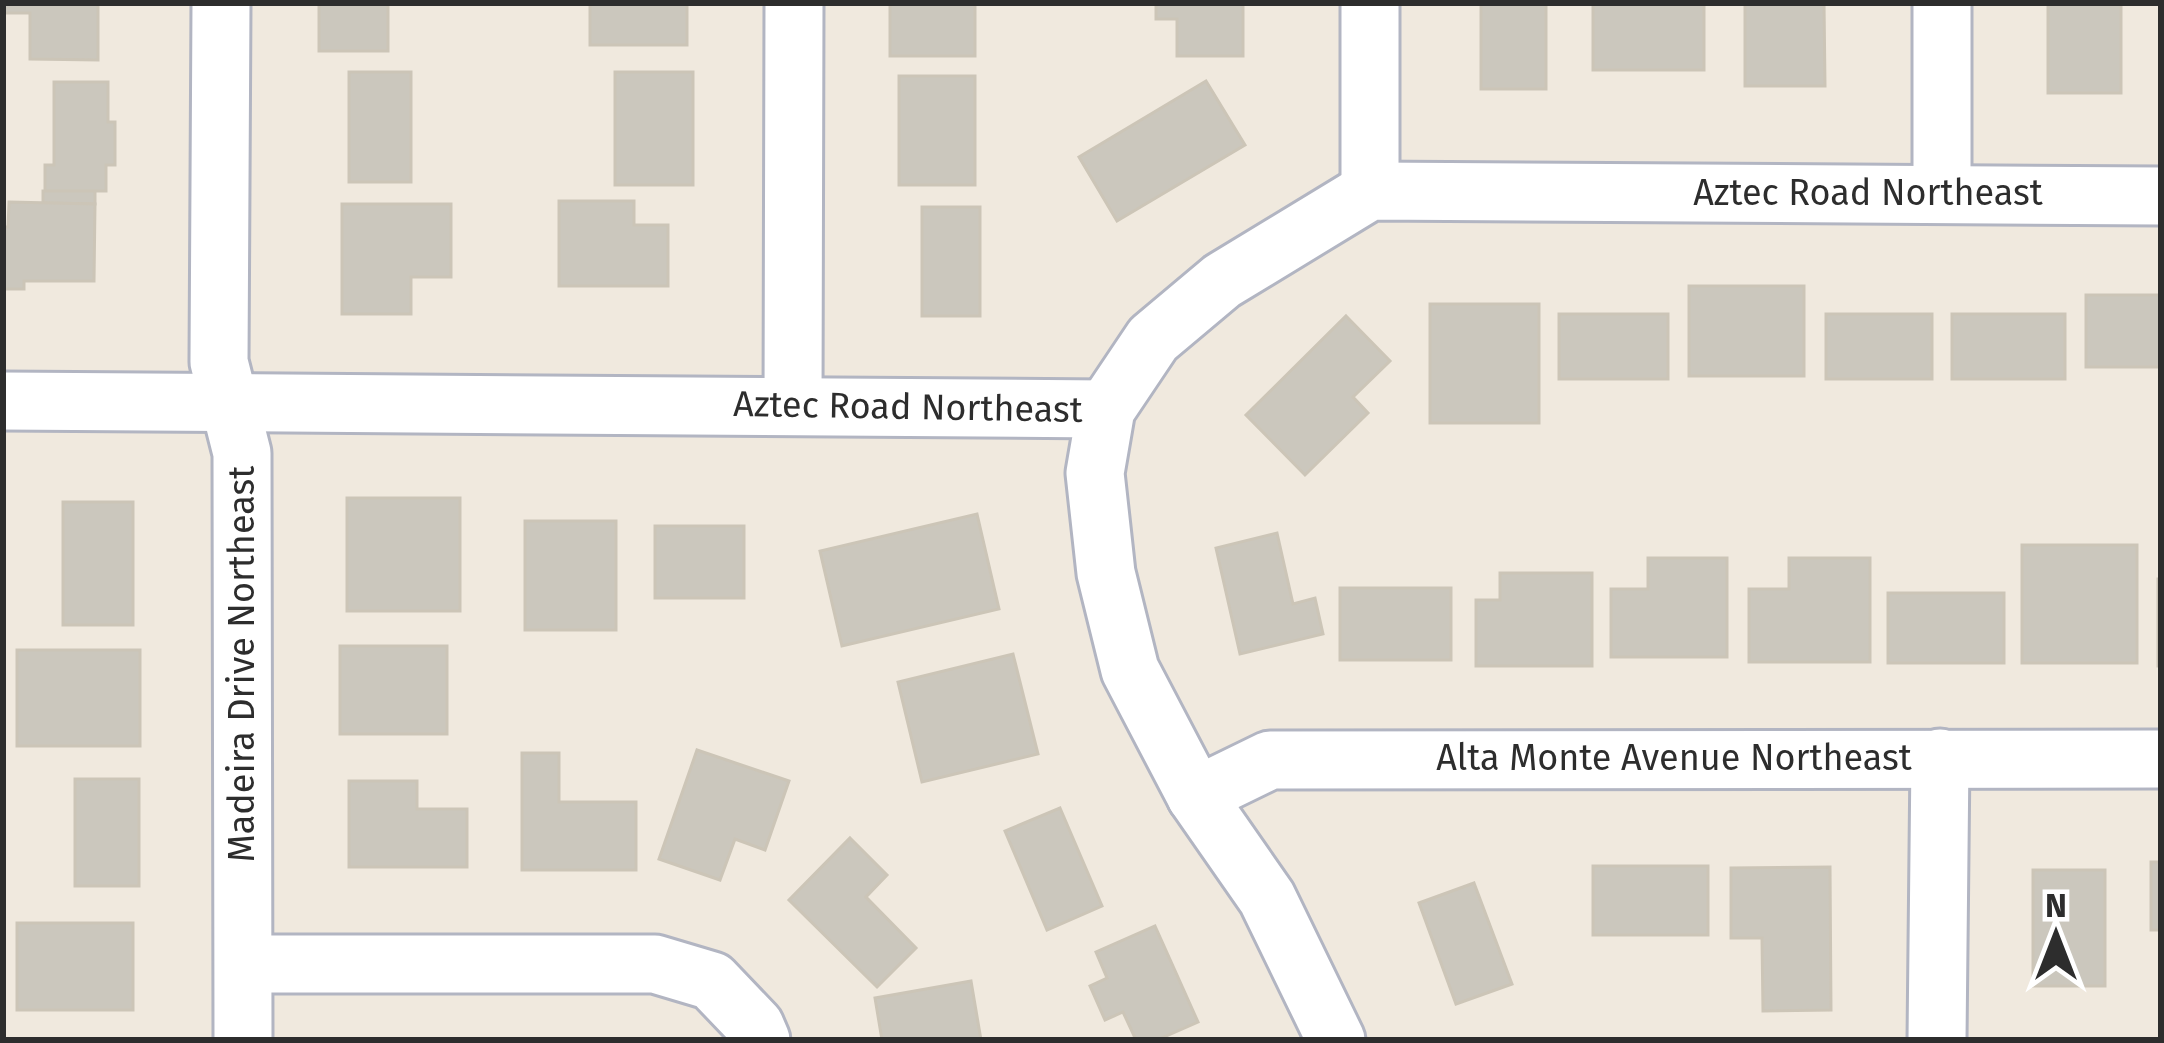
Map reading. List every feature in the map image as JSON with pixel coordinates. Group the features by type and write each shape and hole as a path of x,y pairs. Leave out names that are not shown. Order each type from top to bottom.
{"street":[{"name":"Madeira Drive Northeast","path":"221,3 219,362 242,453 243,1040"},
{"path":"793,405 794,3"},
{"path":"1370,3 1370,191"},
{"path":"1942,3 1942,193"},
{"name":"Aztec Road Northeast","path":"3,401 1106,409 1153,339 1222,281 1370,191 2161,196"},
{"path":"1106,409 1095,473 1106,574 1130,670 1196,796 1267,898 1336,1040"},
{"path":"1937,1040 1940,758"},
{"name":"Alta Monte Avenue Northeast","path":"1196,796 1270,760 2161,759"},
{"path":"244,964 655,964 712,981 755,1026 760,1040"}],"building":[{"path":"3,3 98,3 98,60 30,59 30,13 3,13"},
{"path":"319,3 388,3 388,51 319,51"},
{"path":"590,3 687,3 687,45 590,45"},
{"path":"890,3 975,3 975,56 890,56"},
{"path":"1156,3 1243,3 1243,56 1177,56 1177,19 1156,19"},
{"path":"1481,3 1546,3 1546,89 1481,89"},
{"path":"1593,3 1704,3 1704,70 1593,70"},
{"path":"1745,3 1824,3 1825,86 1745,86"},
{"path":"2048,3 2121,3 2121,93 2048,93"},
{"path":"349,72 411,72 411,182 349,182"},
{"path":"615,72 693,72 693,185 615,185"},
{"path":"899,76 975,76 975,185 899,185"},
{"path":"1206,81 1245,145 1117,221 1079,157"},
{"path":"54,82 108,82 108,122 115,122 115,165 106,165 106,191 45,191 45,165 54,165"},
{"path":"43,191 95,191 95,204 43,203"},
{"path":"559,201 634,201 634,225 668,225 668,286 559,286"},
{"path":"9,202 95,204 94,281 24,281 24,289 3,289 3,227 8,227"},
{"path":"342,204 451,204 451,277 411,277 411,314 342,314"},
{"path":"922,207 980,207 980,316 922,316"},
{"path":"1689,286 1804,286 1804,376 1689,376"},
{"path":"2086,295 2161,295 2161,367 2086,367"},
{"path":"1430,304 1539,304 1539,423 1430,423"},
{"path":"1559,314 1668,314 1668,379 1559,379"},
{"path":"1826,314 1932,314 1932,379 1826,379"},
{"path":"1952,314 2065,314 2065,379 1952,379"},
{"path":"1346,316 1390,361 1353,397 1368,413 1305,475 1246,415"},
{"path":"347,498 460,498 460,611 347,611"},
{"path":"63,502 133,502 133,625 63,625"},
{"path":"977,514 999,609 842,646 820,551"},
{"path":"525,521 616,521 616,630 525,630"},
{"path":"655,526 744,526 744,598 655,598"},
{"path":"1277,533 1293,604 1315,598 1323,634 1240,654 1216,548"},
{"path":"2022,545 2137,545 2137,663 2022,663"},
{"path":"1648,558 1727,558 1727,657 1611,657 1611,589 1648,589"},
{"path":"1789,558 1870,558 1870,662 1749,662 1749,589 1789,589"},
{"path":"1500,573 1592,573 1592,666 1476,666 1476,600 1500,600"},
{"path":"2161,579 2161,666 2158,666"},
{"path":"1340,588 1451,588 1451,660 1340,660"},
{"path":"1888,593 2004,593 2004,663 1888,663"},
{"path":"340,646 447,646 447,734 340,734"},
{"path":"17,650 140,650 140,746 17,746"},
{"path":"1013,654 1038,754 922,782 898,682"},
{"path":"697,750 789,781 765,850 735,839 720,880 659,859"},
{"path":"522,753 559,753 559,802 636,802 636,870 522,870"},
{"path":"75,779 139,779 139,886 75,886"},
{"path":"349,781 417,781 417,809 467,809 467,867 349,867"},
{"path":"1060,808 1102,906 1047,930 1005,831"},
{"path":"850,838 887,875 866,897 916,948 877,987 789,900"},
{"path":"2151,862 2161,862 2161,930 2151,930"},
{"path":"1593,866 1708,866 1708,935 1593,935"},
{"path":"1830,867 1831,1010 1763,1011 1762,938 1731,938 1731,868"},
{"path":"2033,870 2105,870 2105,986 2033,986"},
{"path":"1474,883 1512,984 1456,1004 1419,903"},
{"path":"17,923 133,923 133,1010 17,1010"},
{"path":"1155,926 1198,1022 1157,1040 1136,1040 1123,1012 1105,1020 1090,986 1107,978 1096,952"},
{"path":"971,981 981,1040 882,1040 875,998"}]}
